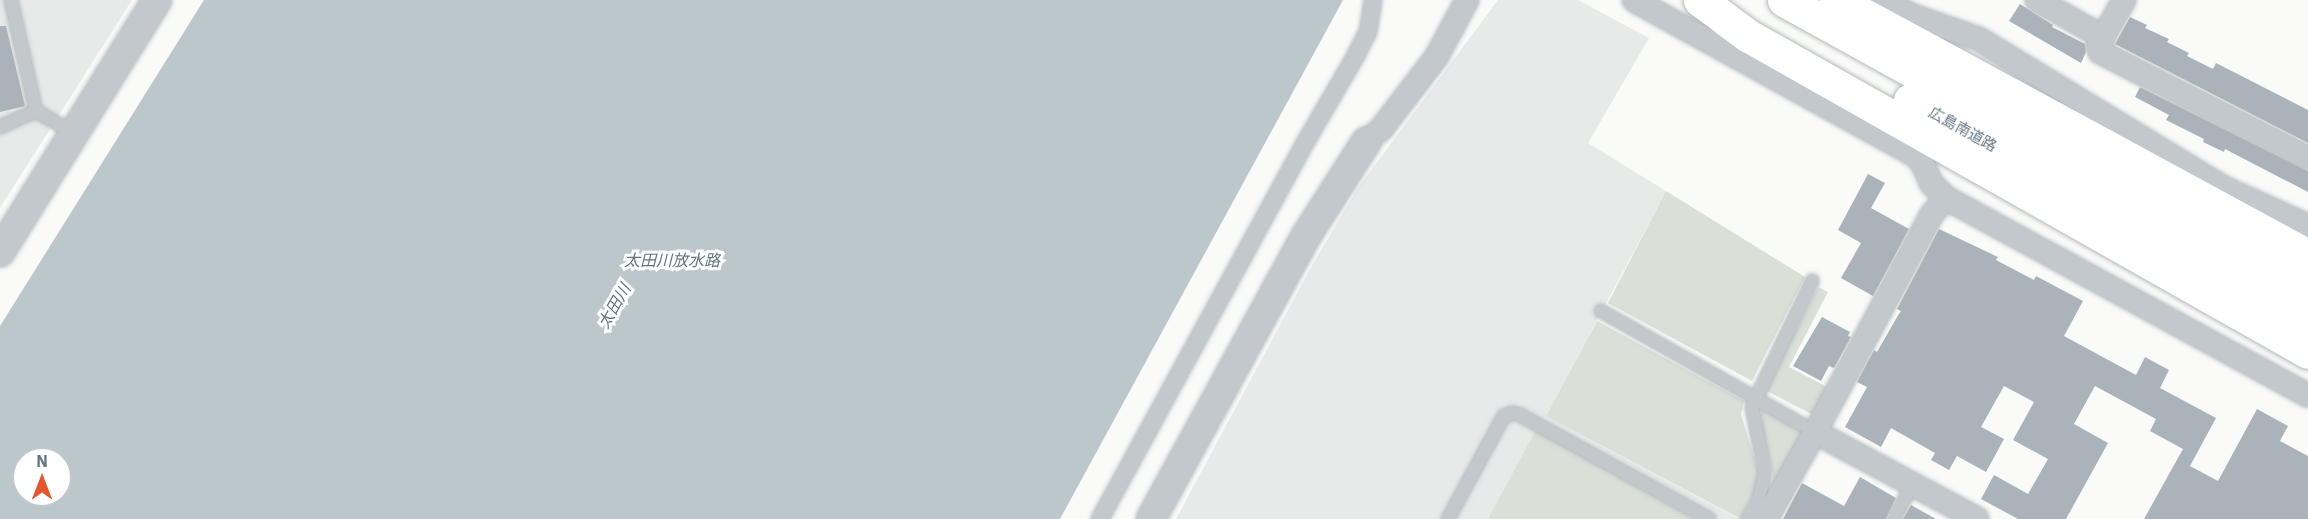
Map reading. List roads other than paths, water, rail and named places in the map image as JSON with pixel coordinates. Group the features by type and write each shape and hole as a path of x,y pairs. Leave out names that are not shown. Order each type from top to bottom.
{"highway":[{"path":"1700,0 1746,35 2308,352"},
{"name":"広島南道路","path":"1723,0 2207,248"},
{"name":"広島南道路","path":"1784,0 2207,248"},
{"path":"1836,0 2308,256"},
{"path":"2207,248 2308,289"},
{"path":"2207,248 2308,318"}],"street":[{"path":"0,252 157,0"},
{"path":"1100,519 1305,142 1355,57 1368,32 1373,0"},
{"path":"1151,519 1306,236 1366,142 1375,121 1457,0"},
{"path":"1366,142 1382,128 1437,56 1467,0"},
{"path":"1634,0 1915,155 1923,164 1931,183 1946,198 2308,395"},
{"path":"2037,0 2103,38"},
{"path":"2124,0 2098,46 2100,52 2308,158"},
{"path":"1894,3 1979,39 2222,187 2308,226"},
{"path":"2054,118 2071,118 2091,107"},
{"path":"1766,519 1932,214 1946,198"},
{"path":"1815,432 1977,519"}],"lane":[{"path":"11,0 36,111 74,133"},
{"path":"0,127 36,111"},
{"path":"1748,519 1758,501 1766,473 1752,416 1755,398 1812,281"},
{"path":"1601,311 1815,432"},
{"path":"1448,519 1504,416 1512,413 1520,415 1709,519"},
{"path":"1894,519 1913,484"}],"water":[{"name":"太田川放水路","path":"204,0 1343,0 1060,519 0,519 0,326"}],"water label":[{"name":"太田川","path":"614,306"}]}
